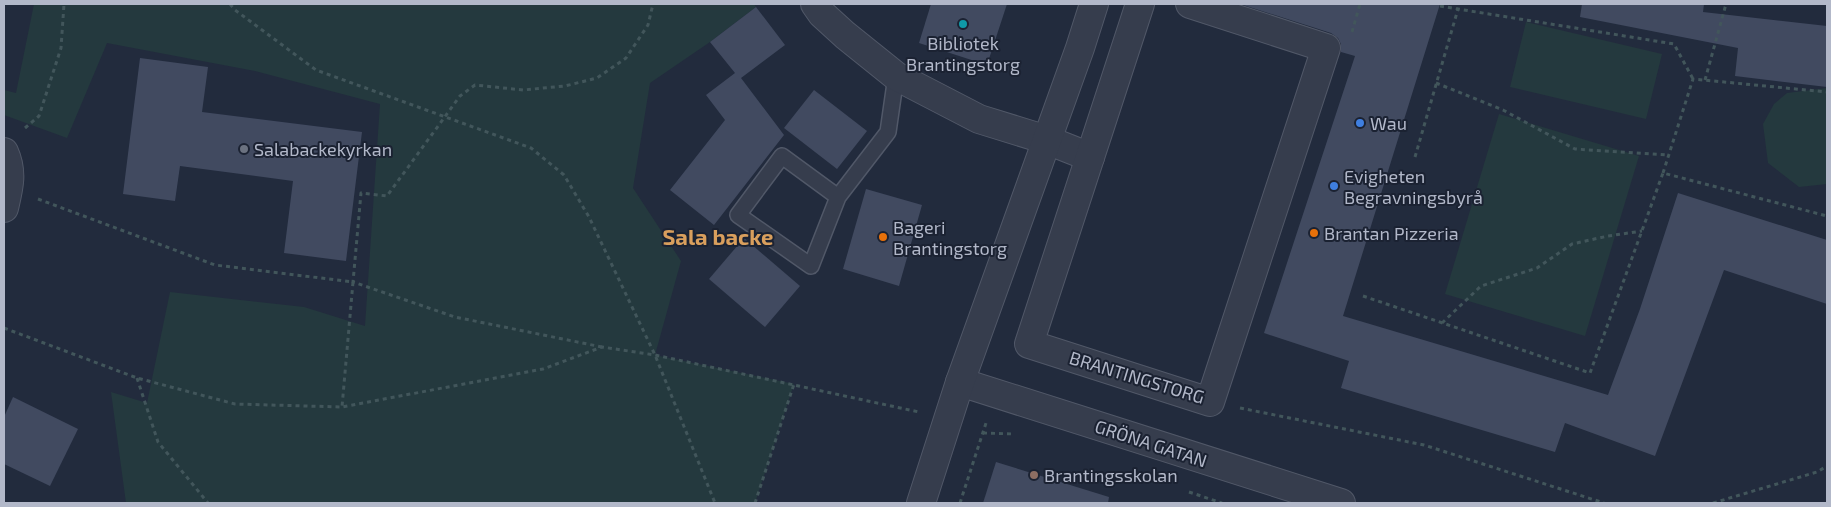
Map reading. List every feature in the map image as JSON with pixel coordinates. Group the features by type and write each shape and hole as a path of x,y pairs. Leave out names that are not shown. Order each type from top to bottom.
{"street":[{"path":"815,4 822,14 845,36 896,76 979,119 1047,140 1090,157"},
{"path":"921,503 960,382 1094,4"},
{"name":"BRANTINGSTORG","path":"1140,4 1029,344 1210,402 1326,48 1190,4"},
{"path":"6,198 11,144"},
{"name":"GRÖNA GATAN","path":"960,382 1341,503"}],"lane":[{"path":"838,197 782,156 738,215 811,266 838,197 888,132 896,76"}],"path":[{"path":"11,144 39,116 61,48 64,4"},
{"path":"230,4 316,70 531,148 564,175 590,217 655,355 714,503"},
{"path":"342,408 360,193 387,196 460,96 475,85 523,90 565,86 597,78 626,58 648,25 653,4"},
{"path":"1350,41 1360,4"},
{"path":"1705,80 1726,4"},
{"path":"1363,296 1590,373 1663,173 1692,79 1674,44 1440,6"},
{"path":"1415,157 1458,9"},
{"path":"1692,79 1827,92"},
{"path":"1436,83 1503,110 1575,149 1669,155"},
{"path":"1663,173 1827,216"},
{"path":"6,198 215,265 353,282 455,317 602,347 655,355 948,419"},
{"path":"1442,323 1481,286 1536,268 1572,244 1642,231"},
{"path":"4,328 137,378 235,404 342,408 543,369 602,347"},
{"path":"137,378 158,442 208,503"},
{"path":"755,503 794,384"},
{"path":"960,503 996,393"},
{"path":"1210,402 1424,446 1604,503"},
{"path":"1713,503 1817,472 1827,466"},
{"path":"1189,492 1222,503"}],"green space":[{"path":"34,4 754,4 756,7 710,42 650,83 633,188 681,261 655,355 794,384 755,503 126,503 111,392 147,403 170,292 304,307 365,326 380,104 255,71 107,43 67,138 4,115 4,90 16,93"},
{"path":"1526,22 1662,54 1646,119 1510,87"},
{"path":"1827,88 1827,184 1799,187 1768,163 1763,124 1774,104 1787,93"},
{"path":"1499,114 1639,156 1585,336 1445,294"}],"building":[{"name":"Bibliotek Brantingstorg","path":"931,4 1007,4 987,65 919,43"},
{"path":"1240,4 1440,4 1343,316 1608,395 1640,309 1678,193 1827,240 1827,304 1724,270 1655,456 1565,423 1555,452 1341,388 1349,361 1264,333 1355,56 1341,52 1341,44 1338,38 1331,33"},
{"path":"1582,4 1704,4 1703,12 1827,26 1827,87 1735,76 1738,48 1580,17"},
{"path":"756,7 785,45 741,78 784,135 714,225 670,190 725,120 706,95 735,73 710,42"},
{"name":"Salabackekyrkan","path":"140,58 208,67 202,112 362,132 346,261 284,253 293,181 180,166 175,201 123,194"},
{"path":"814,90 867,131 837,169 784,128"},
{"name":"Bageri Brantingstorg","path":"866,189 922,205 899,286 843,269"},
{"path":"744,238 800,286 765,327 709,279"},
{"path":"13,397 78,429 50,486 4,464 4,417"},
{"path":"996,462 1109,497 1108,503 983,503"}],"place":[{"name":"Bibliotek Brantingstorg","path":"963,24"},
{"name":"Wau","path":"1360,123"},
{"name":"Salabackekyrkan","path":"244,149"},
{"name":"Evigheten Begravningsbyrå","path":"1334,186"},
{"name":"Brantan Pizzeria","path":"1314,233"},
{"name":"Bageri Brantingstorg","path":"883,237"},
{"name":"Brantingsskolan","path":"1034,475"}],"district":[{"name":"Sala backe","path":"718,236"}]}
